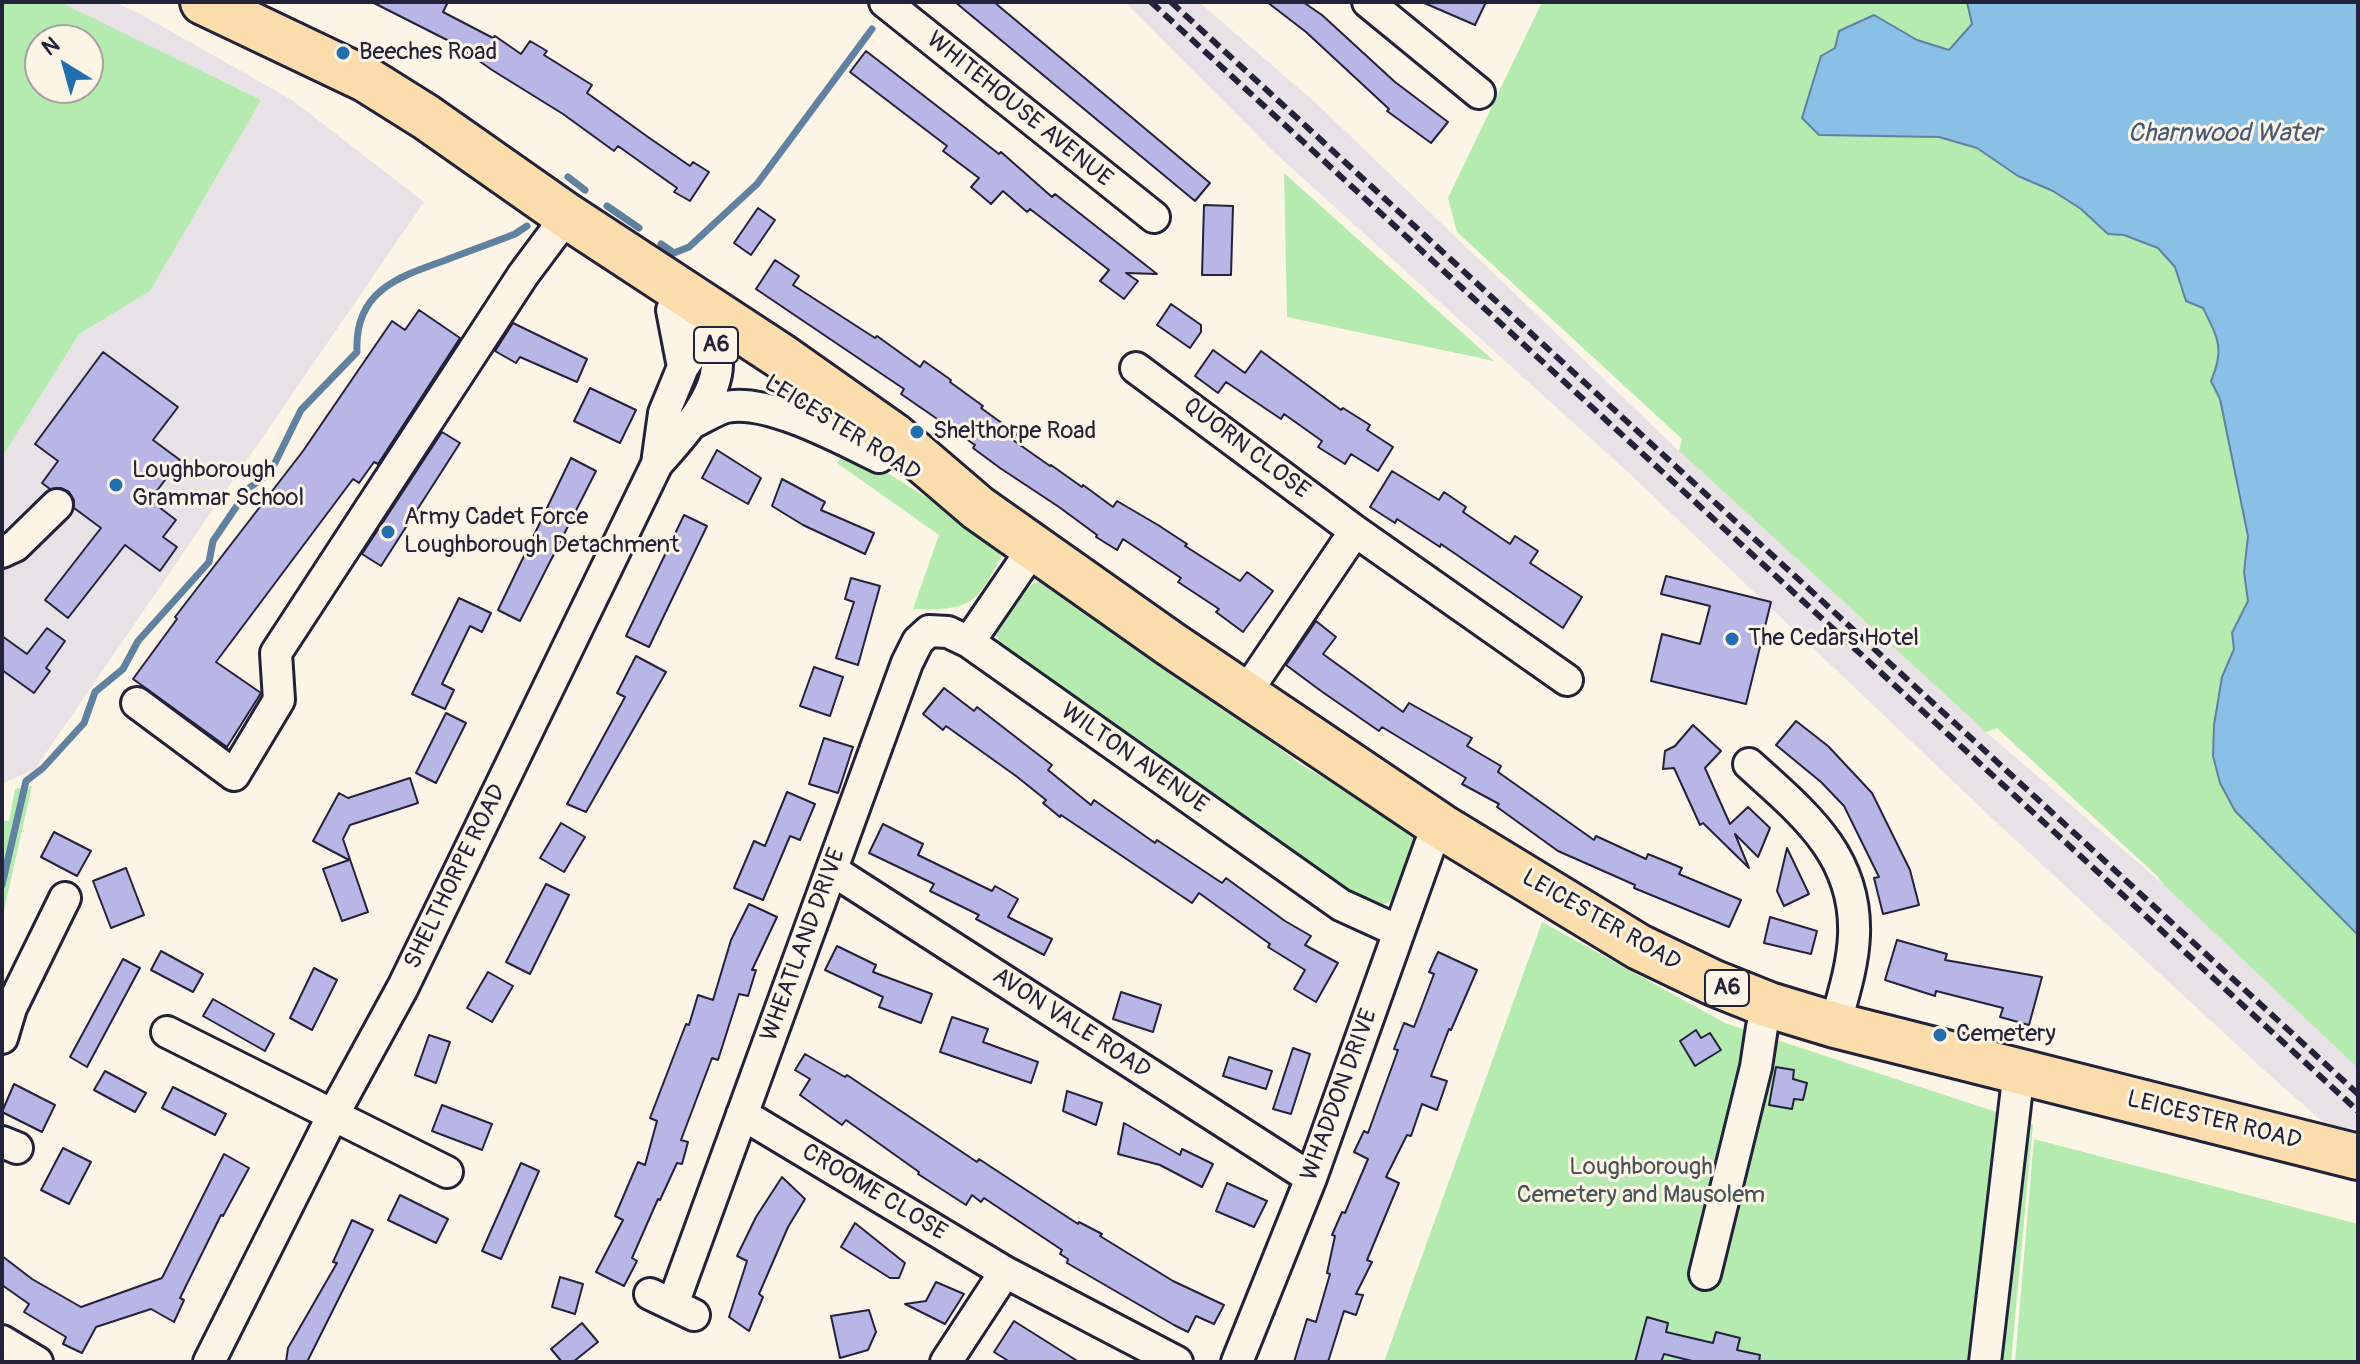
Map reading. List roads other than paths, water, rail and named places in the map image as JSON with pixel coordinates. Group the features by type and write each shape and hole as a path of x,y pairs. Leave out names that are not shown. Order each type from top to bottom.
{"highway":[{"name":"LEICESTER ROAD","path":"203,2 367,80 426,117 567,216 678,301 713,347 879,457 978,508"},
{"name":"LEICESTER ROAD","path":"713,347 894,436 978,508 1245,694 1442,827 1639,947 1769,1005 1835,1025 2352,1156"}],"street":[{"name":"WHITEHOUSE AVENUE","path":"885,2 1154,217"},
{"path":"1368,2 1471,75"},
{"path":"137,703 234,775 279,700 276,653 523,275 567,216"},
{"name":"SHELTHORPE ROAD","path":"209,1362 333,1115 403,987 657,464 692,423 715,380 717,360 713,347 678,301"},
{"name":"SHELTHORPE ROAD","path":"657,464 664,413 713,347"},
{"name":"QUORN CLOSE","path":"1136,368 1355,531 1567,680"},
{"name":"SHELTHORPE ROAD","path":"692,423 726,407 746,406 807,423 879,457"},
{"path":"2,552 15,546 57,505"},
{"path":"1245,694 1355,531"},
{"path":"969,642 1034,547"},
{"name":"WHEATLAND DRIVE","path":"673,1304 907,663 918,641 929,631 948,632 969,642"},
{"name":"WILTON AVENUE","path":"969,642 1341,905 1398,931"},
{"path":"1749,764 1801,811 1829,843 1849,890 1854,935 1847,980 1835,1025"},
{"name":"WHADDON DRIVE","path":"1237,1362 1311,1178 1430,845 1442,827"},
{"name":"AVON VALE ROAD","path":"832,870 1311,1178"},
{"path":"2,1038 11,1008 65,898"},
{"path":"1705,1274 1769,1005"},
{"path":"167,1032 447,1172"},
{"path":"1985,1362 2019,1070"},
{"name":"CROOME CLOSE","path":"742,1114 1005,1272 1177,1362"},
{"path":"936,1360 1005,1272"},
{"path":"2,1341 37,1362"}],"water":[{"name":"Charnwood Water","path":"1967,2 2358,2 2358,935 2235,811 2220,783 2213,756 2214,725 2222,677 2234,649 2232,633 2248,601 2244,572 2248,536 2220,399 2211,381 2218,360 2218,344 2203,308 2186,301 2175,267 2158,248 2124,235 2108,234 2081,209 2053,191 2018,176 1977,148 1939,137 1819,135 1802,118 1821,56 1835,48 1839,31 1874,15 1917,40 1949,50 1972,24"}],"waterway":[{"path":"661,244 674,253 689,247 757,184 872,29"},
{"path":"568,177 585,190"},
{"path":"607,206 639,228"},
{"path":"2,885 26,781 43,768 84,723 95,692 123,669 138,641 209,562 213,541 249,488 270,473 301,410 357,352 358,331 371,301 396,280 515,234 527,226"}],"railway":[{"path":"1151,2 2358,1111"},
{"path":"1171,2 2358,1094"}],"place":[{"name":"Beeches Road","path":"343,53"},
{"name":"Shelthorpe Road","path":"917,432"},
{"name":"Loughborough Grammar School","path":"116,485"},
{"name":"Army Cadet Force Loughborough Detachment","path":"388,532"},
{"name":"The Cedars Hotel","path":"1732,639"},
{"name":"Cemetery","path":"1940,1035"}],"park label":[{"name":"Loughborough Cemetery and Mausolem","path":"1641,1182"}]}
